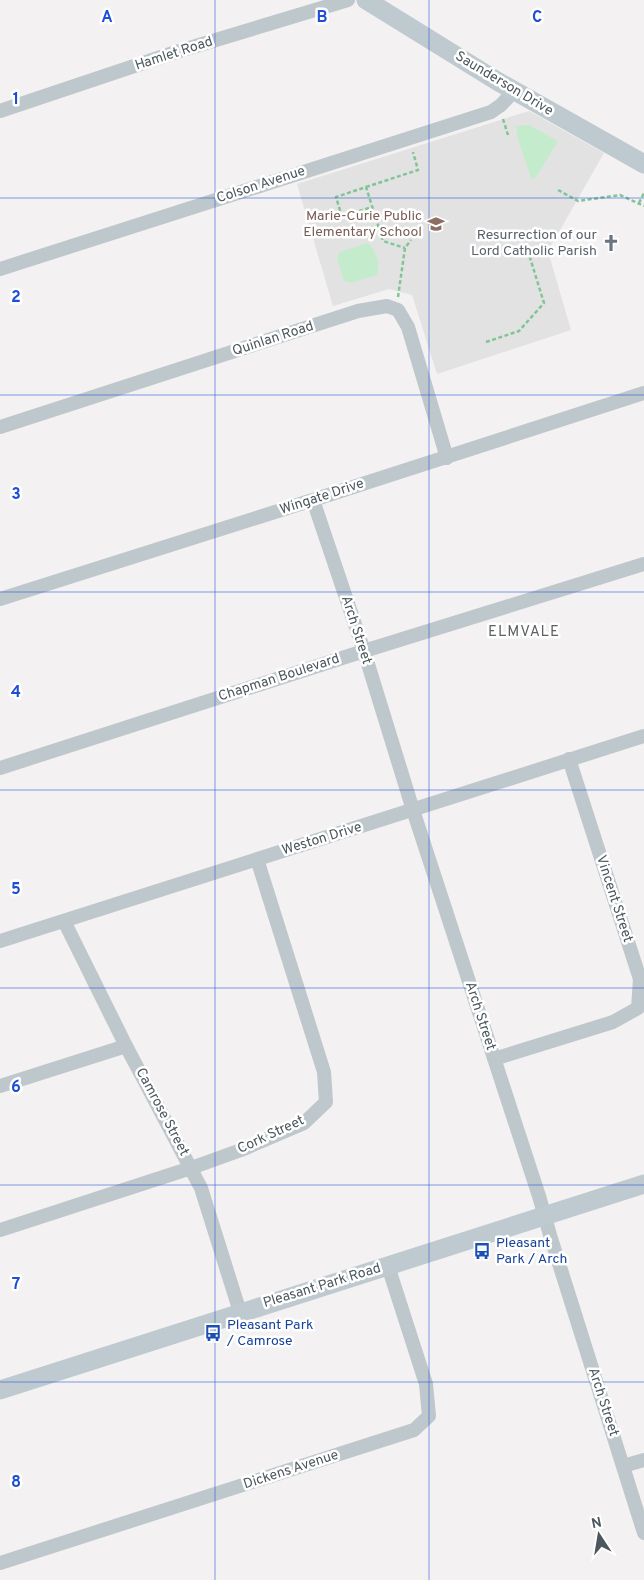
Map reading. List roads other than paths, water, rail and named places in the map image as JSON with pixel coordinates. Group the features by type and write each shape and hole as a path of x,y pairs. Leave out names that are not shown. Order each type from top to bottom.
{"street":[{"name":"Hamlet Road","path":"0,111 176,52 348,0"},
{"name":"Saunderson Drive","path":"366,0 515,90 644,164"},
{"name":"Colson Avenue","path":"0,269 491,112 502,105 515,90"},
{"name":"Quinlan Road","path":"0,427 358,311 387,306 398,310 408,327 447,458"},
{"name":"Wingate Drive","path":"0,599 447,458 644,393"},
{"name":"Arch Street","path":"313,500 364,651 644,1532"},
{"name":"Chapman Boulevard","path":"0,768 364,651 644,564"},
{"name":"Weston Drive","path":"0,941 644,736"},
{"name":"Vincent Street","path":"494,1059 613,1022 638,1008 640,979 569,759"},
{"name":"Cork Street","path":"0,1230 192,1168 241,1150 304,1123 326,1102 324,1072 256,859"},
{"name":"Camrose Street","path":"64,921 126,1046 192,1168 201,1188 240,1312"},
{"path":"0,1086 126,1046"},
{"name":"Pleasant Park Road","path":"0,1390 644,1184"},
{"name":"Dickens Avenue","path":"0,1563 414,1430 429,1416 426,1384 388,1266"},
{"path":"623,1466 644,1460"}],"place":[{"name":"Marie-Curie Public Elementary School","path":"436,224"},
{"name":"Resurrection of our Lord Catholic Parish","path":"611,243"},
{"name":"Pleasant Park / Arch","path":"482,1251"},
{"name":"Pleasant Park / Camrose","path":"213,1333"}],"district":[{"name":"ELMVALE","path":"524,632"}]}
